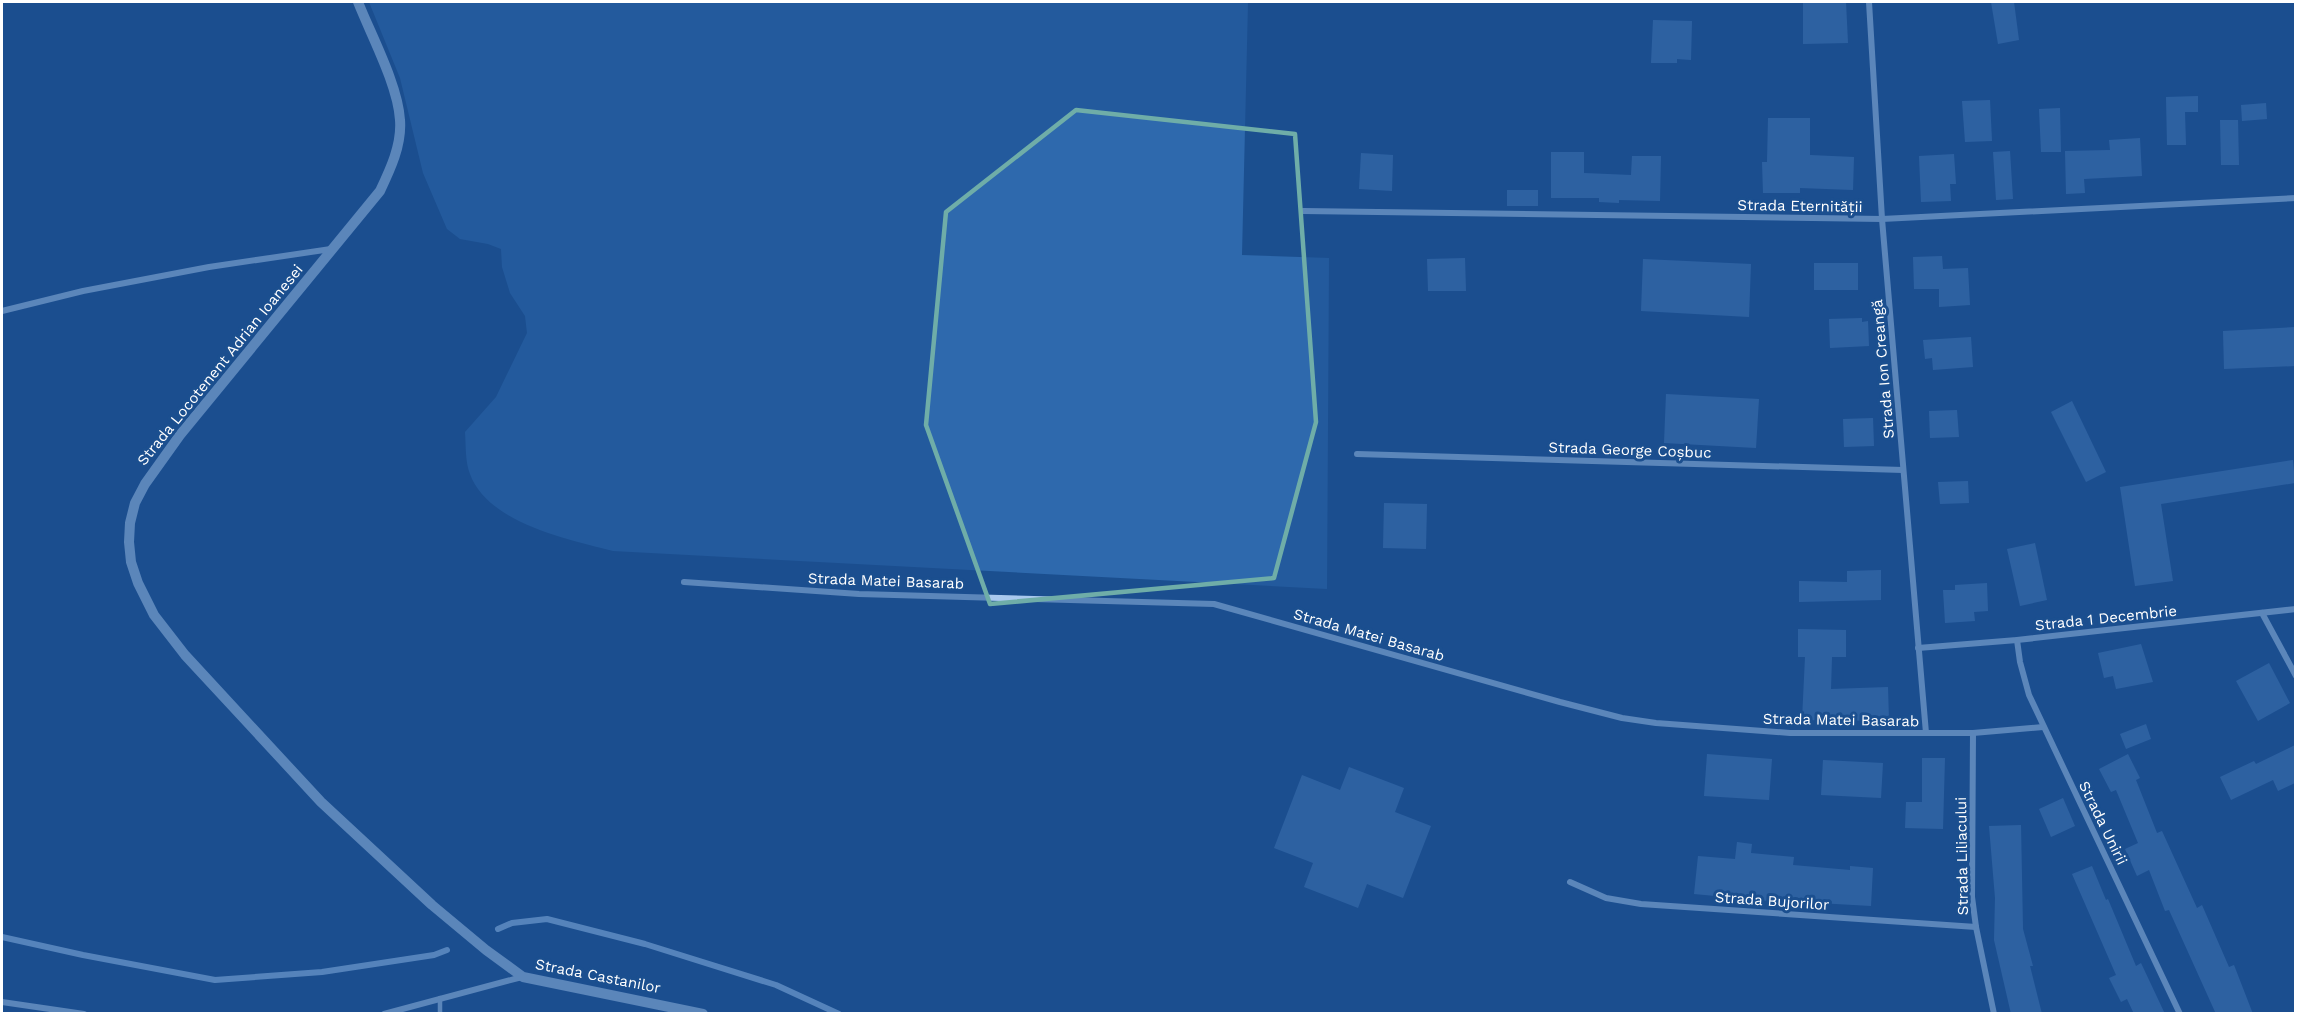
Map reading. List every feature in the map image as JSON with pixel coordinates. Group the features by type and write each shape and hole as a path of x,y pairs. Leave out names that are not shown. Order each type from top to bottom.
{"street":[{"name":"Strada Locotenent Adrian Ioanesei","path":"358,2 393,89 400,121 392,168 380,191 180,435 145,484 135,503 130,523 131,562 138,583 154,615 184,655 313,793 432,905 523,976"},
{"name":"Strada Ion Creangă","path":"1869,2 1882,219 1926,733"},
{"name":"Strada Eternității","path":"1303,211 1882,219 2295,198"},
{"path":"2,311 82,291 197,269 332,249"},
{"name":"Strada George Coșbuc","path":"1357,454 1903,470"},
{"name":"Strada Matei Basarab","path":"684,582 859,594 1214,604 1622,718 1692,727 1790,733 1973,733 2043,727"},
{"name":"Strada 1 Decembrie","path":"1918,648 2017,640 2295,609"},
{"path":"2262,613 2295,676"},
{"name":"Strada Unirii","path":"2017,640 2024,678 2043,727 2180,1014"},
{"name":"Strada Liliacului","path":"1973,733 1972,897 1994,1014"},
{"name":"Strada Bujorilor","path":"1570,882 1606,898 1641,904 1976,927"},
{"name":"Strada Castanilor","path":"384,1014 523,976 703,1014"},
{"path":"2,1002 49,1012 84,1014"}],"lane":[{"path":"440,998 440,1014"}],"highlighted area":[{"path":"1076,110 1295,134 1316,422 1274,578 990,604 926,425 946,212"}],"shaded area":[{"path":"369,2 1248,2 1242,255 1329,258 1327,589 613,551 552,534 511,517 493,505 479,491 468,469 465,432 496,397 527,333 525,316 510,293 502,267 501,249 460,239 447,229 423,173 400,78"}],"building":[{"path":"1803,2 1846,2 1848,43 1803,44"},
{"path":"1991,2 2014,2 2019,40 1998,44"},
{"path":"1653,20 1692,21 1691,60 1677,59 1677,63 1651,63"},
{"path":"2198,96 2198,112 2185,112 2186,145 2167,145 2166,97"},
{"path":"1990,100 1992,141 1965,142 1962,101"},
{"path":"2266,103 2267,119 2242,121 2241,105"},
{"path":"2060,108 2061,152 2041,152 2039,109"},
{"path":"1768,118 1810,118 1810,155 1854,157 1853,190 1800,188 1800,193 1763,193 1762,162 1767,162"},
{"path":"2220,120 2238,120 2239,165 2221,165"},
{"path":"2140,138 2142,176 2084,179 2085,193 2066,194 2065,151 2110,150 2109,140"},
{"path":"2010,151 2013,199 1996,200 1993,152"},
{"path":"1551,152 1584,152 1584,173 1631,175 1632,156 1661,156 1660,201 1619,200 1619,203 1599,202 1599,198 1551,198"},
{"path":"1361,153 1393,155 1392,191 1359,189"},
{"path":"1954,154 1956,184 1950,184 1951,201 1921,202 1919,156"},
{"path":"1507,190 1538,190 1538,206 1507,206"},
{"path":"1942,256 1943,269 1968,268 1970,305 1939,307 1939,289 1914,289 1913,257"},
{"path":"1465,258 1466,291 1428,291 1427,259"},
{"path":"1643,259 1751,264 1749,317 1641,311"},
{"path":"1814,263 1858,263 1858,290 1814,290"},
{"path":"1862,318 1862,322 1868,321 1869,346 1830,348 1829,319"},
{"path":"2295,327 2295,366 2224,369 2223,331"},
{"path":"1971,337 1973,367 1933,370 1932,358 1925,359 1923,340"},
{"path":"1666,394 1759,399 1756,448 1664,443"},
{"path":"2072,401 2106,472 2086,482 2051,412"},
{"path":"1957,410 1959,437 1930,438 1929,411"},
{"path":"1873,418 1874,446 1844,447 1843,419"},
{"path":"2293,460 2295,483 2161,504 2173,581 2135,586 2120,487"},
{"path":"1968,481 1969,503 1940,504 1938,482"},
{"path":"1384,503 1427,504 1426,549 1383,548"},
{"path":"2035,543 2047,600 2020,606 2007,549"},
{"path":"1881,570 1881,600 1799,602 1799,581 1847,582 1847,571"},
{"path":"1987,583 1988,611 1974,612 1975,621 1945,623 1943,590 1955,590 1955,585"},
{"path":"1798,629 1846,630 1846,657 1832,657 1831,689 1888,687 1889,721 1802,720 1805,657 1798,657"},
{"path":"2141,644 2153,682 2116,689 2113,676 2104,678 2098,653"},
{"path":"2269,663 2290,703 2258,721 2236,681"},
{"path":"2146,724 2151,739 2126,749 2120,734"},
{"path":"2295,745 2295,783 2278,791 2273,780 2231,800 2220,777 2254,761 2256,764"},
{"path":"1707,754 1772,759 1769,800 1704,796"},
{"path":"2128,754 2140,778 2136,780 2157,833 2162,831 2197,908 2202,905 2229,967 2234,965 2253,1014 2216,1014 2169,910 2165,911 2149,870 2137,876 2125,849 2138,843 2116,790 2111,792 2099,769"},
{"path":"1922,758 1945,758 1943,829 1905,828 1906,802 1922,802"},
{"path":"1823,760 1883,763 1881,798 1821,795"},
{"path":"1349,767 1404,788 1395,812 1431,826 1403,898 1367,884 1358,908 1304,887 1313,863 1274,848 1302,775 1340,790"},
{"path":"2063,798 2075,826 2051,837 2039,809"},
{"path":"2021,825 2023,929 2042,1014 2011,1014 1994,940 1995,898 1989,826"},
{"path":"1737,842 1752,844 1751,853 1794,857 1793,865 1850,870 1850,866 1873,868 1871,906 1801,902 1801,904 1694,894 1698,856 1735,859"},
{"path":"2092,866 2136,966 2141,963 2165,1014 2134,1014 2127,999 2121,1002 2109,978 2116,975 2072,874"}],"waterway":[{"path":"498,929 512,923 547,919 645,944 776,985 839,1014"},
{"path":"2,937 215,980 322,972 434,955 447,950"}]}
